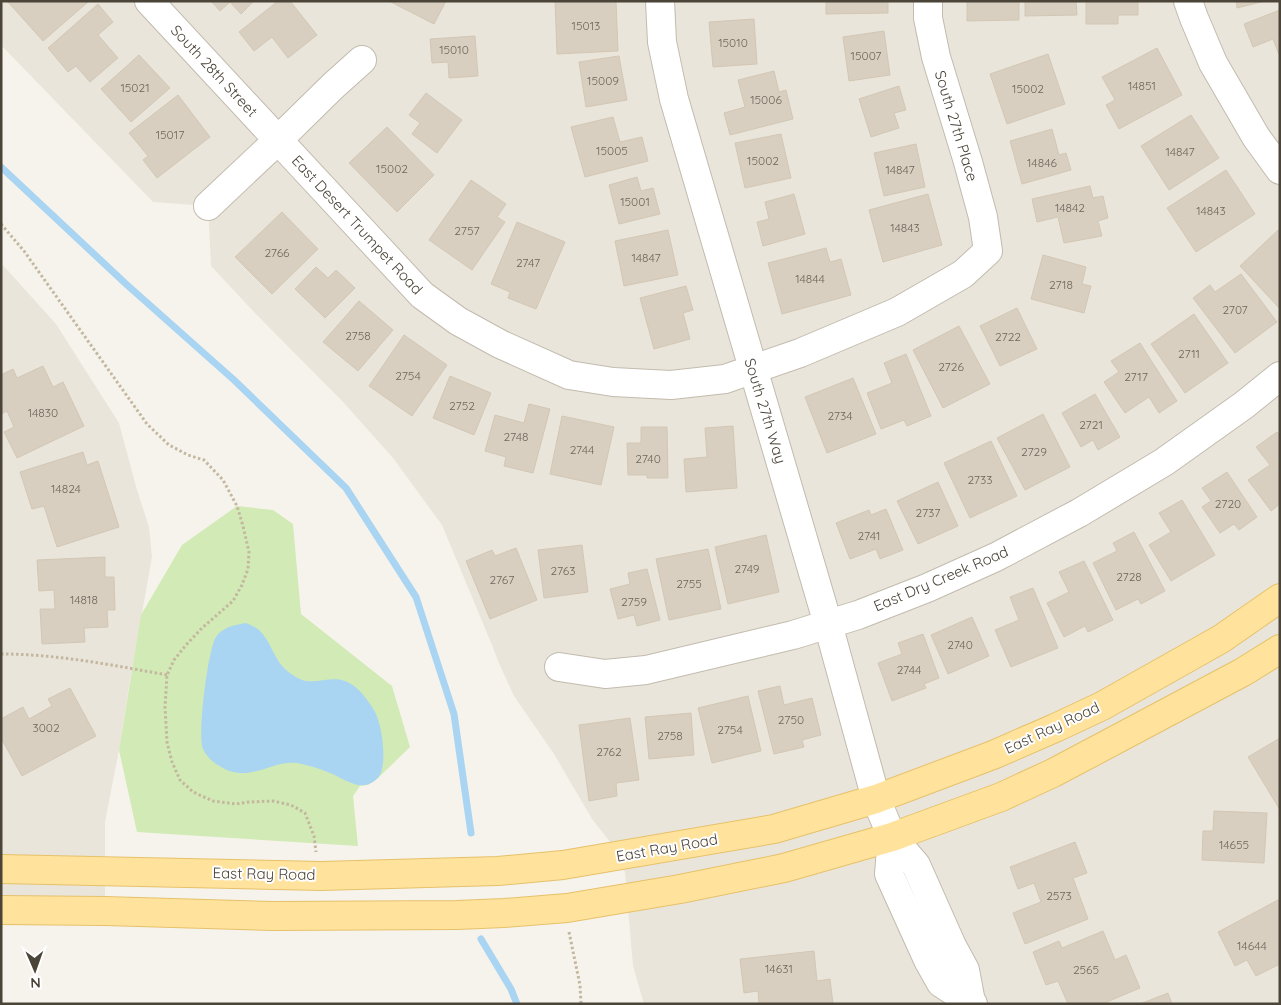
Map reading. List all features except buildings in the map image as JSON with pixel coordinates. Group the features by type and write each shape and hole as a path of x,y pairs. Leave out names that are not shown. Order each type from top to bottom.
{"main road":[{"name":"East Ray Road","path":"1,910 273,916 457,915 567,908 680,889 784,868 883,818 994,755 1102,706 1221,639 1280,598"},
{"name":"East Ray Road","path":"1,869 321,876 498,871 563,865 774,829 883,818 1001,796 1053,773 1243,672 1280,648"}],"street":[{"name":"South 28th Street","path":"149,1 278,140"},
{"name":"South 27th Way","path":"660,1 662,42 674,99 883,818"},
{"name":"South 27th Place","path":"928,1 928,18 936,57 983,217 988,251"},
{"path":"1188,1 1213,63 1256,137 1280,170"},
{"path":"208,206 362,60"},
{"name":"East Desert Trumpet Road","path":"278,140 422,295 458,320 500,344 569,375 613,382 671,386 724,379 752,370 800,353 897,312 963,274 988,251"},
{"name":"East Dry Creek Road","path":"559,667 605,674 646,670 793,636 858,615 936,584 996,558 1079,513 1164,462 1244,405 1280,376"},
{"path":"883,818 916,865 952,946 965,970 971,1003"}],"path":[{"path":"1,224 24,250 147,424 169,445 188,455 204,460 223,480 237,506 249,552 248,569 242,585 232,601 202,628 174,660 167,675 165,707 167,742 172,762 180,780 193,792 213,800 236,804 272,801 291,805 305,813 314,836 316,858"},
{"path":"1,654 21,654 94,661 167,675"}],"shaded area":[{"path":"1,1 1280,1 1280,1004 644,1004 633,966 625,873 621,856 592,819 554,754 514,696 442,525 393,458 344,403 211,266 208,206 153,202 1,45"},
{"path":"1,263 56,324 119,423 149,527 152,557 105,822 105,911 1,910"}],"green space":[{"path":"237,506 273,510 293,524 301,614 392,686 410,747 377,779 368,785 360,786 353,796 358,846 137,832 119,750 141,615 182,545"}],"water":[{"path":"246,623 263,634 282,666 301,680 342,680 354,686 363,694 378,718 382,734 382,769 376,780 365,785 356,785 320,769 291,763 241,773 230,771 218,765 207,756 203,749 201,728 207,674 213,645 216,637 225,629"}],"waterway":[{"path":"1,167 126,284 234,380 346,488 416,597 454,714 471,833"},
{"path":"481,939 511,989 517,1004"}]}
